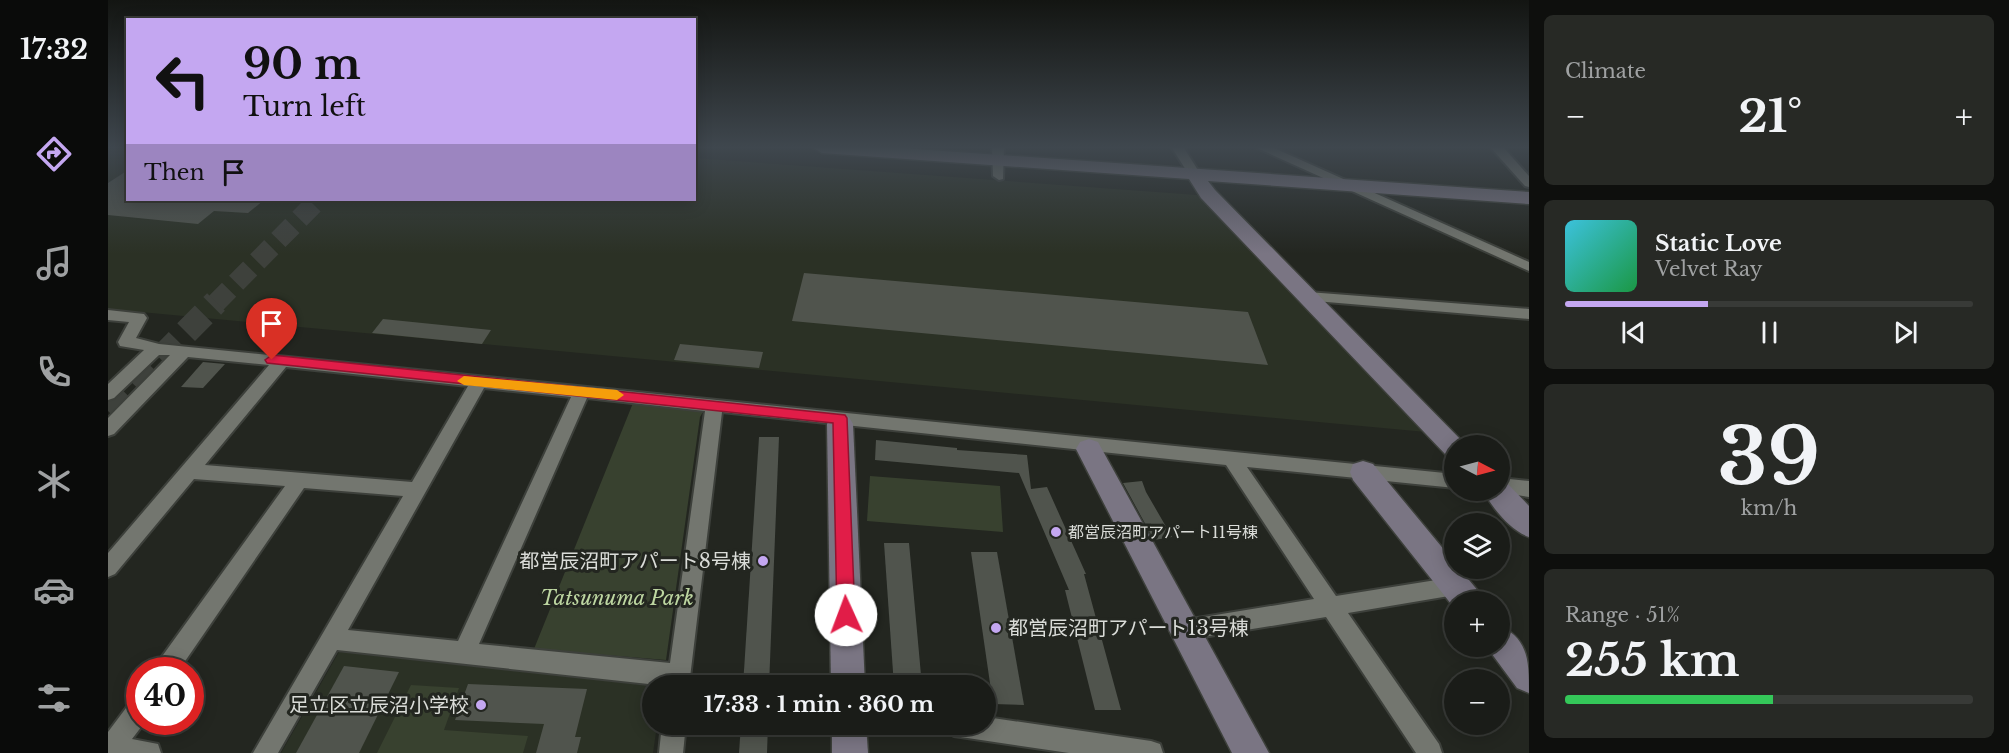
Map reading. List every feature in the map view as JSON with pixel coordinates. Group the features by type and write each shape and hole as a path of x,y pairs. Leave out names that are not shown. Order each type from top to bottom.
{"street":[{"path":"1201,183 1208,194 1444,437"},
{"path":"1307,183 1529,198"},
{"path":"1341,183 1529,267"},
{"path":"1308,297 1529,314"},
{"path":"108,315 139,318 126,342 155,349 582,391 840,421 1444,480"},
{"path":"108,394 155,349"},
{"path":"108,429 184,351"},
{"path":"110,564 282,361"},
{"path":"265,753 479,382"},
{"path":"465,651 582,391"},
{"path":"680,675 714,405"},
{"path":"840,421 848,675"},
{"path":"1087,446 1251,753"},
{"path":"1232,459 1430,753"},
{"path":"188,471 417,490"},
{"path":"1363,472 1460,591"},
{"path":"175,657 299,481"},
{"path":"1510,487 1529,489"},
{"path":"1506,501 1529,525"},
{"path":"1185,630 1330,606 1444,596"},
{"path":"332,639 465,651 642,675"},
{"path":"1510,653 1529,677"},
{"path":"109,750 126,727"},
{"path":"996,730 1151,753"},
{"path":"671,753 673,735"},
{"path":"849,735 850,753"},
{"path":"109,750 149,753"}],"shaded area":[{"path":"108,183 126,183 126,201 696,201 696,183 1036,183 1197,195 1426,432 108,309"},
{"name":"足立区立辰沼小学校","path":"339,652 642,685 642,735 656,735 653,753 281,753"}],"green space":[{"name":"Tatsunuma Park","path":"633,403 704,410 700,417 666,660 534,649"},
{"path":"870,476 1000,486 1003,532 867,521"},
{"path":"411,685 459,688 444,730 528,736 523,753 377,753"}],"building":[{"path":"108,183 126,183 126,201 263,201 248,213 214,211 198,224 108,215"},
{"path":"804,273 1248,312 1268,365 792,321"},
{"path":"383,319 491,330 482,344 372,333"},
{"path":"680,344 763,352 759,368 674,360"},
{"path":"203,362 225,364 203,388 181,387"},
{"name":"都営辰沼町アパート8号棟","path":"759,437 779,437 769,675 744,675"},
{"path":"876,440 957,448 957,450 1027,455 1031,489 1047,487 1086,574 1084,574 1121,710 1095,710 1065,590 1069,590 1019,473 875,460"},
{"path":"1142,481 1172,537 1154,540 1123,483"},
{"path":"884,543 909,543 921,675 893,675"},
{"name":"都営辰沼町アパート13号棟","path":"971,552 997,552 1024,705 996,704 996,675 989,675"},
{"path":"344,666 399,672 359,753 296,753"},
{"path":"468,684 587,689 575,737 581,737 577,753 536,753 544,724 455,720"},
{"path":"740,735 768,735 767,753 739,753"}],"tunnel":[{"path":"215,304 317,201"},
{"path":"108,411 216,302"}],"slow traffic":[{"path":"464,381 617,395"}],"place":[{"name":"都営辰沼町アパート11号棟","path":"1056,532"},
{"name":"都営辰沼町アパート8号棟","path":"763,561"},
{"name":"都営辰沼町アパート13号棟","path":"996,628"},
{"name":"足立区立辰沼小学校","path":"481,705"}],"route":[{"path":"272,360 840,418 846,615"}]}
